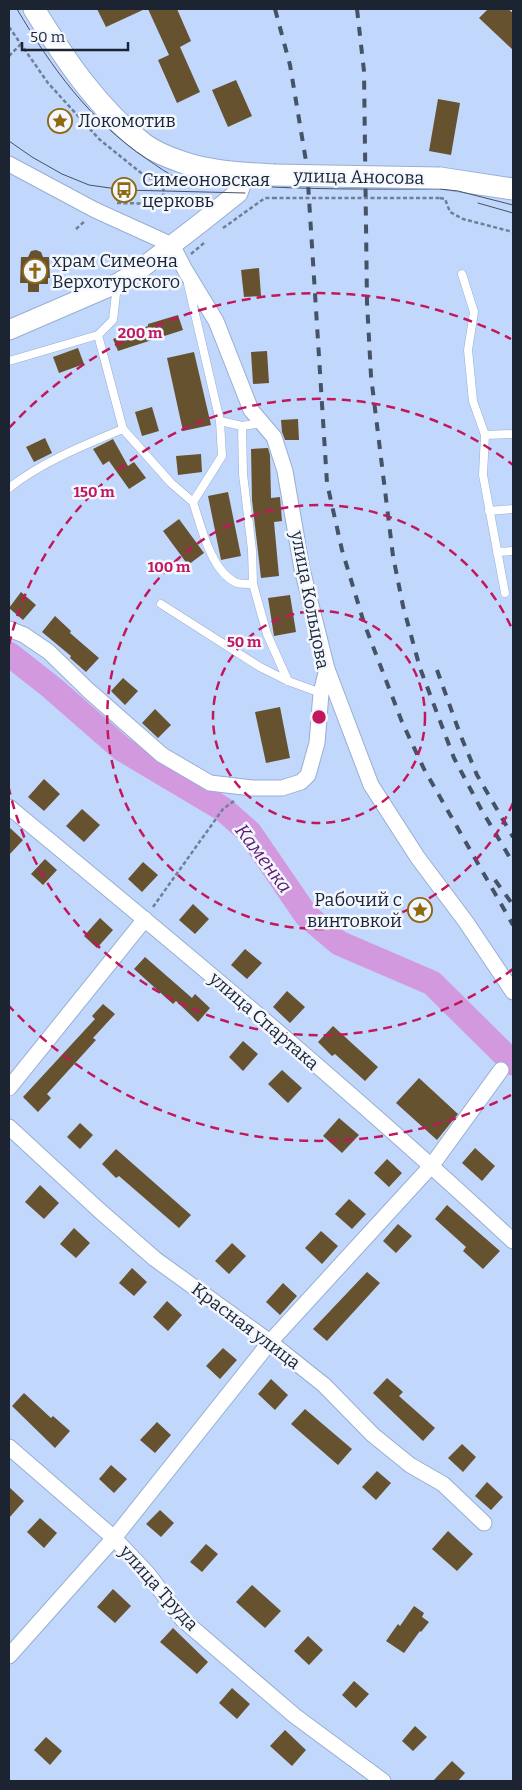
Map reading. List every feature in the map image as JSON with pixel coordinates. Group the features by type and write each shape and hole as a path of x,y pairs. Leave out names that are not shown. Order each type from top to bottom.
{"main road":[{"name":"улица Аносова","path":"34,9 59,51 104,107 145,145 184,163 245,173 440,188 513,189"}],"street":[{"path":"9,164 95,210 172,245"},
{"path":"9,330 118,282 138,271 238,192 245,173"},
{"name":"улица Кольцова","path":"9,629 24,635 48,652 162,755 210,783 252,788 282,788 301,782 308,775 317,744 321,693 327,669 302,568 285,471 274,437 251,410 216,321 172,245"},
{"path":"327,669 371,785 418,858 466,922 513,992"},
{"name":"улица Спартака","path":"9,806 145,919 432,1165 513,1241"},
{"path":"9,1088 145,919"},
{"path":"9,1656 114,1538 270,1342 432,1165 501,1070"},
{"name":"Красная улица","path":"9,1127 154,1258 270,1342 324,1385 373,1435 410,1465 443,1484 484,1523"},
{"name":"улица Труда","path":"9,1447 114,1538 153,1580 182,1619 296,1716 383,1781"}],"lane":[{"path":"183,266 220,421 222,456 193,502"},
{"path":"462,274 474,312 468,350 473,401 485,435 483,475 505,593"},
{"path":"9,361 98,336 113,320 118,282"},
{"path":"98,336 123,429 171,483 193,502 210,551 224,572 237,583 253,584"},
{"path":"220,421 242,426 262,423"},
{"path":"242,426 253,584 267,634 288,681"},
{"path":"9,488 24,476 88,443 123,429"},
{"path":"485,435 513,434"},
{"path":"489,511 513,509"},
{"path":"497,552 513,551"},
{"path":"161,604 260,667 288,681 321,693"}],"path":[{"path":"9,27 48,84 100,139 146,177 164,182"},
{"path":"9,56 20,45"},
{"path":"273,198 440,188 450,212 463,219 513,232"},
{"path":"183,266 206,241"},
{"path":"145,919 223,809 252,788"}],"building":[{"path":"97,9 145,9 106,27"},
{"path":"148,9 177,9 191,41 180,47 200,92 177,103 158,60 169,55"},
{"path":"488,9 508,9 513,13 513,50 479,18"},
{"path":"236,80 252,116 228,127 212,90"},
{"path":"438,99 460,103 451,155 429,151"},
{"name":"храм Симеона Верхотурского","path":"31,251 41,252 43,257 49,257 50,278 48,278 48,284 39,284 39,292 28,292 28,283 20,283 21,257 28,257"},
{"path":"259,268 261,296 244,297 241,270"},
{"path":"178,315 183,330 118,351 113,339 148,326 148,324"},
{"path":"78,348 84,364 59,373 53,357"},
{"path":"267,351 269,383 253,384 251,352"},
{"path":"194,352 211,425 183,431 167,358"},
{"path":"152,407 159,431 142,436 135,412"},
{"path":"298,419 299,440 285,440 281,420"},
{"path":"45,438 52,453 34,462 26,447"},
{"path":"113,439 128,466 134,462 146,478 129,489 109,461 103,465 93,449"},
{"path":"268,448 270,455 271,498 280,497 282,521 274,522 279,576 261,578 252,500 251,449"},
{"path":"201,454 202,472 178,475 176,456"},
{"path":"228,492 241,556 221,560 208,496"},
{"path":"179,519 204,553 188,565 163,531"},
{"path":"21,592 36,605 23,620 9,608"},
{"path":"290,595 296,632 274,636 268,598"},
{"path":"55,616 71,631 70,633 99,658 86,672 70,658 71,656 42,632"},
{"path":"123,678 138,691 125,705 111,691"},
{"path":"280,707 290,758 266,763 255,712"},
{"path":"155,709 171,725 158,738 142,723"},
{"path":"44,779 60,794 44,811 28,797"},
{"path":"82,809 100,825 84,842 66,826"},
{"path":"9,827 23,840 9,855"},
{"path":"45,859 57,870 43,885 31,874"},
{"path":"143,862 158,875 142,892 128,879"},
{"path":"193,904 209,919 195,934 179,920"},
{"path":"100,918 113,930 97,948 84,936"},
{"path":"245,949 262,963 247,979 231,965"},
{"path":"145,957 192,998 195,994 210,1008 198,1022 176,1001 173,1004 134,969"},
{"path":"287,991 305,1007 290,1023 273,1007"},
{"path":"103,1004 115,1014 93,1038 96,1040 47,1094 51,1098 38,1112 23,1097 95,1019 92,1016"},
{"path":"333,1026 378,1067 365,1081 335,1054 332,1056 318,1042"},
{"path":"243,1041 258,1054 243,1071 229,1057"},
{"path":"282,1070 302,1088 288,1103 268,1084"},
{"path":"419,1078 458,1114 437,1140 396,1103"},
{"path":"339,1118 359,1135 342,1153 323,1136"},
{"path":"80,1123 93,1135 80,1149 67,1137"},
{"path":"475,1148 495,1166 482,1181 462,1163"},
{"path":"116,1149 191,1215 179,1228 119,1176 116,1178 102,1164"},
{"path":"387,1159 402,1173 389,1187 374,1173"},
{"path":"40,1185 59,1203 44,1219 25,1202"},
{"path":"349,1199 366,1214 352,1229 335,1214"},
{"path":"447,1205 500,1251 483,1269 463,1251 466,1247 435,1219"},
{"path":"398,1224 412,1236 396,1253 383,1241"},
{"path":"74,1228 90,1243 76,1258 60,1244"},
{"path":"321,1231 338,1246 322,1264 305,1248"},
{"path":"232,1243 246,1256 229,1274 215,1261"},
{"path":"132,1268 147,1282 134,1296 119,1283"},
{"path":"367,1272 380,1283 327,1341 313,1329"},
{"path":"283,1283 297,1296 280,1315 266,1302"},
{"path":"167,1301 182,1315 168,1331 153,1317"},
{"path":"223,1348 237,1360 220,1379 206,1366"},
{"path":"387,1378 403,1392 399,1396 435,1428 423,1441 373,1393"},
{"path":"271,1379 288,1395 275,1410 258,1394"},
{"path":"24,1393 51,1418 53,1416 70,1431 55,1448 12,1406"},
{"path":"305,1409 352,1449 338,1465 291,1424"},
{"path":"157,1422 171,1435 155,1453 140,1440"},
{"path":"462,1444 476,1457 463,1472 448,1458"},
{"path":"111,1465 127,1479 114,1493 99,1479"},
{"path":"377,1471 391,1483 376,1500 362,1487"},
{"path":"487,1482 503,1497 491,1510 475,1496"},
{"path":"9,1487 24,1501 9,1518"},
{"path":"160,1510 174,1523 161,1537 146,1524"},
{"path":"40,1518 57,1533 44,1548 27,1532"},
{"path":"448,1531 473,1554 457,1571 432,1549"},
{"path":"206,1544 218,1554 202,1572 190,1562"},
{"path":"252,1585 281,1611 265,1628 236,1602"},
{"path":"113,1589 131,1606 115,1623 97,1607"},
{"path":"414,1606 424,1613 422,1617 429,1622 404,1653 386,1641 398,1624 400,1626"},
{"path":"173,1628 208,1662 197,1674 160,1642"},
{"path":"308,1636 323,1650 309,1665 294,1651"},
{"path":"354,1681 369,1694 356,1708 342,1695"},
{"path":"232,1688 250,1704 237,1719 219,1703"},
{"path":"415,1726 427,1737 413,1751 402,1741"},
{"path":"285,1730 306,1750 292,1766 270,1746"},
{"path":"46,1737 62,1751 50,1765 34,1750"},
{"path":"452,1761 465,1773 458,1781 433,1781"}],"waterway":[{"name":"Каменка","path":"9,654 51,687 122,749 223,809 250,833 306,915 339,943 432,983 513,1063"}],"tram line":[{"path":"17,9 44,52 73,92 107,128 159,167 186,182 289,188 440,189 458,191 513,205"},
{"path":"9,141 62,174 89,185 124,190 245,193"},
{"path":"478,203 513,213"}],"railway":[{"path":"275,9 290,65 307,167 327,483 342,550 364,623 402,722 424,769 513,925"},
{"path":"357,9 364,71 367,302 371,376 393,556 403,606 420,668 454,758 513,863"},
{"path":"437,670 477,775 513,837"},
{"path":"495,880 513,905"}],"place":[{"name":"Локомотив","path":"60,121"},
{"name":"Симеоновская церковь","path":"124,190"},
{"name":"храм Симеона Верхотурского","path":"35,271"},
{"name":"Рабочий с винтовкой","path":"420,910"}]}
